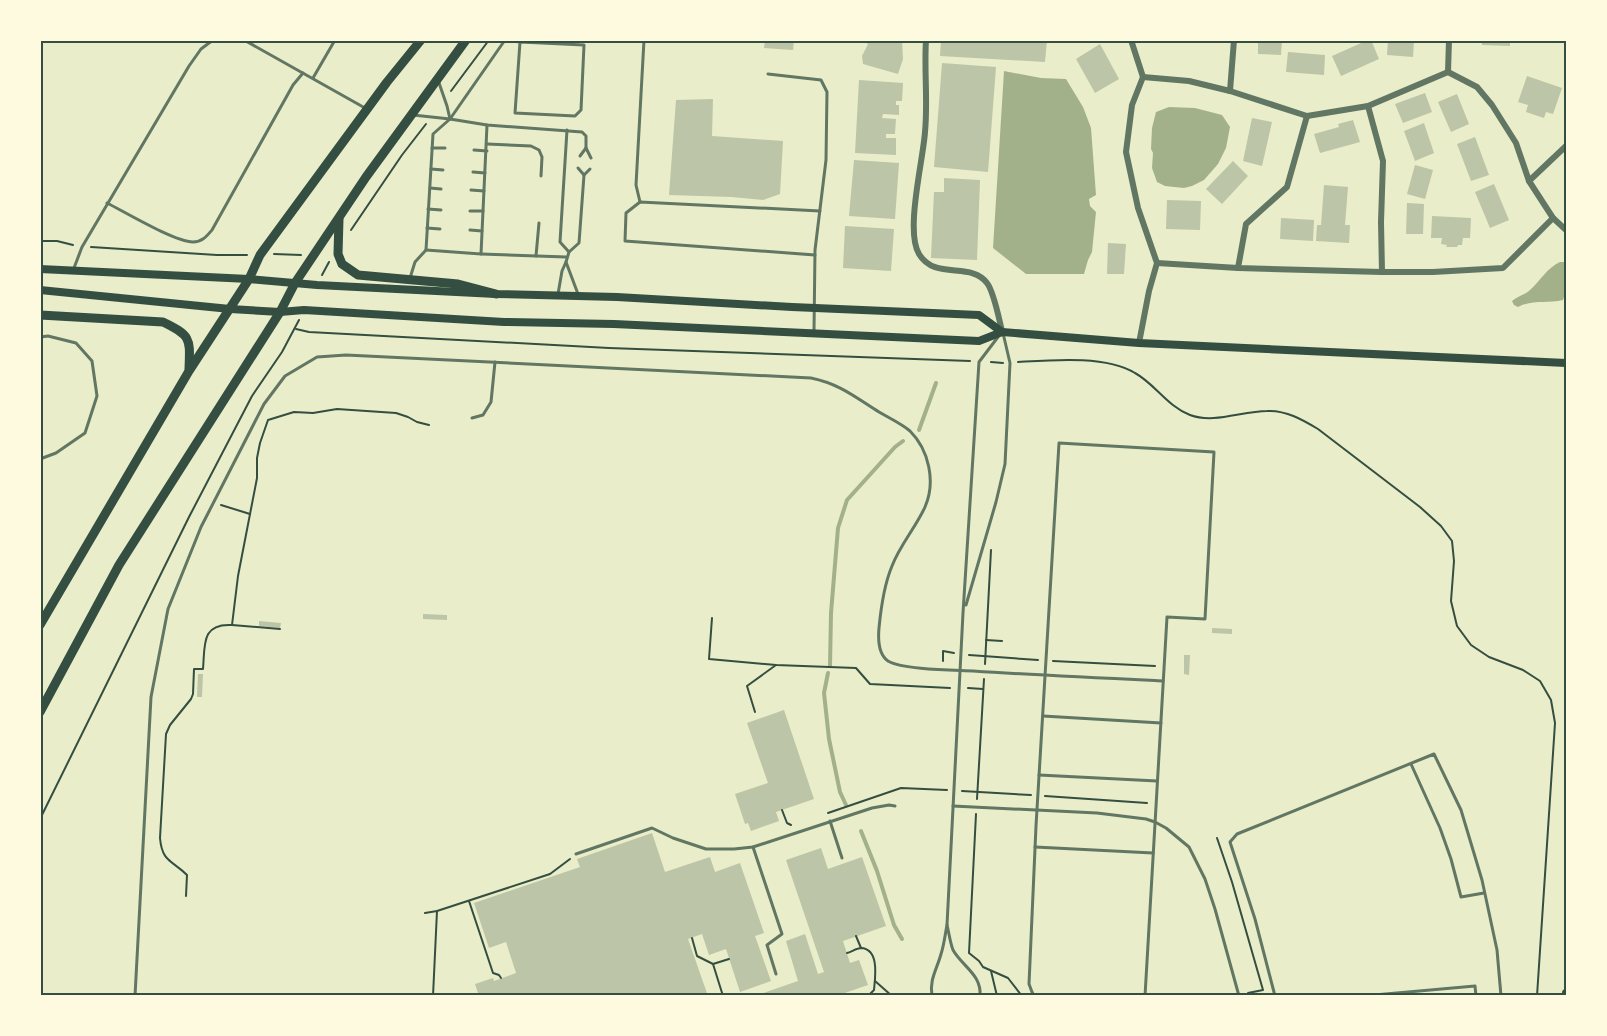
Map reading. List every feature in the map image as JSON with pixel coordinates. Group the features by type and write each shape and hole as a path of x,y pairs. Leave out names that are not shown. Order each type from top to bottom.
{"main road":[{"path":"40,625 189,371 249,279 261,255 387,82 421,40"},
{"path":"40,712 119,565 280,312 295,283 339,217 466,40"},
{"path":"339,217 338,254 342,264 358,275 458,284 496,294"},
{"path":"40,268 496,294 979,315 1002,332"},
{"path":"40,290 280,312 304,310 504,322 614,324 979,341 1002,332 1139,343 1566,363"},
{"path":"40,315 163,322 178,329 188,339 190,344 189,371"}],"street":[{"path":"926,40 925,133 914,224 914,242 919,255 929,265 948,271 977,274 987,283 1002,332"},
{"path":"1131,40 1143,77 1132,105 1126,152 1138,208 1157,263 1139,343"},
{"path":"1230,91 1234,40"},
{"path":"1448,72 1449,40"},
{"path":"1143,77 1189,81 1230,91 1306,116 1368,106 1448,72"},
{"path":"1448,72 1477,87 1492,105 1516,143 1529,181 1553,218 1566,230"},
{"path":"1368,106 1383,161 1382,272"},
{"path":"1238,268 1246,224 1287,187 1306,116"},
{"path":"1529,181 1566,146"},
{"path":"1157,263 1382,272 1503,268 1553,218"}],"lane":[{"path":"73,270 82,247 107,203 189,66 201,49 213,40"},
{"path":"244,40 367,109"},
{"path":"313,78 335,40"},
{"path":"410,280 415,262 426,250 433,134 450,119 505,40 585,45 581,110 574,116 515,113 520,42"},
{"path":"640,202 636,185 644,40"},
{"path":"107,203 178,239 194,242 207,237 293,85 303,73"},
{"path":"768,74 821,80 827,92 826,160 815,255 814,333"},
{"path":"438,79 450,119"},
{"path":"411,115 487,125 582,132 586,136 586,148 591,158"},
{"path":"481,254 487,125"},
{"path":"567,130 560,242 569,252"},
{"path":"487,144 531,147 539,150 542,158 542,176"},
{"path":"432,148 445,148"},
{"path":"580,156 586,148"},
{"path":"474,150 487,151"},
{"path":"578,168 584,175"},
{"path":"431,169 443,170"},
{"path":"558,295 562,271 569,252 579,243 584,175 590,169"},
{"path":"474,172 485,173"},
{"path":"430,188 441,189"},
{"path":"471,190 484,191"},
{"path":"815,255 625,241 626,213 640,202 820,211"},
{"path":"429,209 441,210"},
{"path":"470,211 483,211"},
{"path":"536,256 539,223"},
{"path":"427,228 440,229"},
{"path":"470,230 482,231"},
{"path":"426,250 567,257"},
{"path":"566,262 578,296"},
{"path":"932,996 931,980 941,954 947,925 979,362 1002,332"},
{"path":"963,612 1005,464 1010,363 1002,332"},
{"path":"40,337 48,336 76,343 92,361 97,396 85,432 57,453 40,459"},
{"path":"135,996 151,697 168,609 201,526 264,404 285,376 317,357 346,355 811,378 828,381 909,430 926,455 929,469 931,483 925,507 892,566 885,590 880,615 879,648 886,659 899,666 947,670 1163,681"},
{"path":"472,418 483,414 491,402 495,362"},
{"path":"1034,996 1029,984 1037,796 1059,443 1214,452 1205,619 1167,616 1145,996"},
{"path":"1042,716 1161,723"},
{"path":"1275,996 1255,919 1230,843 1237,834 1434,754 1461,810 1485,892 1497,950 1501,996"},
{"path":"1411,764 1440,828 1461,897 1485,892"},
{"path":"1039,775 1158,781"},
{"path":"576,854 652,828 706,849 753,847 872,808 895,806"},
{"path":"953,806 1097,813 1155,822 1188,847 1196,860 1215,909 1239,995"},
{"path":"830,821 842,858"},
{"path":"753,847 782,934 767,945 776,974"},
{"path":"1035,847 1153,853"},
{"path":"947,925 952,947 962,964 979,981 980,996"},
{"path":"1363,996 1475,986 1476,996"}],"path":[{"path":"445,99 489,40"},
{"path":"349,232 431,117"},
{"path":"40,241 57,241 82,247 217,255"},
{"path":"325,270 329,263"},
{"path":"40,819 252,396 296,329 309,332 609,348 1010,363 1049,360 1095,362 1119,365 1137,373 1170,403 1191,415 1214,418 1268,411 1284,412 1301,418 1411,500 1441,526 1452,541 1454,561 1451,602 1457,626 1471,645 1489,657 1523,670 1540,681 1551,700 1555,723 1537,996"},
{"path":"232,625 238,576 256,478 257,458 268,420 294,412 356,410 396,413 429,425"},
{"path":"201,495 233,510 250,514"},
{"path":"991,550 969,953 983,967 1008,978 1022,996"},
{"path":"712,618 709,659 776,665 856,668 870,684 942,687"},
{"path":"186,896 187,875 164,856 161,848 166,734 170,725 191,699 194,669 203,669 206,636 213,628 220,624 280,629"},
{"path":"986,640 1002,641"},
{"path":"962,654 1155,666"},
{"path":"755,712 747,686 776,665"},
{"path":"1017,795 1147,802"},
{"path":"1217,838 1263,990 1239,995"},
{"path":"425,913 550,874 576,854"},
{"path":"469,901 494,973 501,978"},
{"path":"433,996 437,911"},
{"path":"856,936 861,948"},
{"path":"692,938 697,956 714,964 729,959"},
{"path":"847,953 861,948 869,951 874,959 874,990 868,996"},
{"path":"714,964 723,996"},
{"path":"991,971 997,996"},
{"path":"875,981 892,996"}],"shaded area":[{"path":"1004,71 1041,78 1066,79 1083,107 1091,128 1096,195 1089,199 1090,206 1096,212 1092,252 1084,274 1026,274 993,248"},
{"path":"1169,107 1195,108 1222,115 1230,127 1226,148 1218,164 1204,180 1184,188 1165,186 1157,182 1152,168 1152,128 1156,112"},
{"path":"1560,262 1566,262 1566,290 1563,300 1529,303 1518,307 1514,305 1512,301 1528,292 1547,271"}],"building":[{"path":"765,40 794,40 793,50 764,48"},
{"path":"861,40 902,40 903,59 898,74 863,64 862,56 868,44"},
{"path":"941,40 1047,40 1045,62 940,56"},
{"path":"1258,40 1282,40 1281,55 1258,54"},
{"path":"1371,40 1379,59 1341,76 1332,56"},
{"path":"1388,40 1414,40 1413,57 1387,55"},
{"path":"1482,40 1510,40 1510,46 1482,45"},
{"path":"1100,44 1119,79 1095,93 1076,59"},
{"path":"1288,52 1325,55 1324,75 1286,72"},
{"path":"942,63 996,67 988,172 934,167"},
{"path":"1527,76 1562,88 1553,114 1546,112 1544,118 1526,112 1528,105 1518,102"},
{"path":"859,80 903,83 902,101 896,101 896,105 899,105 899,115 883,114 882,118 896,119 895,134 886,134 886,138 896,138 896,155 855,153"},
{"path":"1425,93 1432,112 1403,123 1395,104"},
{"path":"1457,94 1469,124 1451,132 1438,102"},
{"path":"713,99 712,136 783,141 780,194 763,200 669,195 676,100"},
{"path":"1252,118 1272,122 1262,166 1243,161"},
{"path":"1353,120 1360,142 1320,153 1314,134 1339,127 1338,124"},
{"path":"1424,123 1434,153 1415,161 1404,131"},
{"path":"1475,137 1489,175 1471,181 1457,144"},
{"path":"854,160 899,163 895,219 849,216"},
{"path":"1233,161 1248,176 1222,204 1206,189"},
{"path":"1415,165 1433,170 1425,199 1407,194"},
{"path":"944,178 980,180 977,260 931,258 934,192 944,192"},
{"path":"1494,184 1509,220 1490,228 1475,192"},
{"path":"1324,185 1348,187 1345,225 1350,225 1349,243 1316,241 1317,225 1321,225"},
{"path":"1167,200 1201,201 1200,230 1166,229"},
{"path":"1407,203 1424,204 1423,234 1406,234"},
{"path":"1432,216 1471,218 1470,238 1463,238 1462,245 1457,247 1446,247 1447,245 1441,244 1442,238 1431,238"},
{"path":"1281,218 1314,220 1313,241 1280,239"},
{"path":"845,226 894,229 891,271 843,268"},
{"path":"1108,243 1126,244 1124,274 1107,274"},
{"path":"423,614 447,615 447,620 423,619"},
{"path":"259,621 281,623 280,628 259,626"},
{"path":"1212,628 1232,629 1232,634 1212,633"},
{"path":"1184,655 1190,655 1189,675 1184,674"},
{"path":"198,674 203,674 202,697 197,697"},
{"path":"784,710 814,799 776,812 779,821 751,831 748,823 745,824 735,794 768,783 747,723"},
{"path":"652,833 665,872 710,857 715,872 740,863 764,933 755,936 771,981 740,992 726,949 709,955 702,934 688,939 708,996 479,996 475,984 493,978 494,981 516,973 506,942 489,948 474,903 580,867 577,859"},
{"path":"821,848 828,869 862,857 886,926 843,941 850,963 859,960 868,985 836,996 755,996 798,981 786,941 805,934 818,974 824,972 786,860"}],"waterway":[{"path":"919,430 936,383"},
{"path":"830,666 831,613 838,528 847,500 903,441"},
{"path":"828,673 824,693 829,739 840,792 846,805"},
{"path":"861,831 877,871 894,925 902,939"}]}
